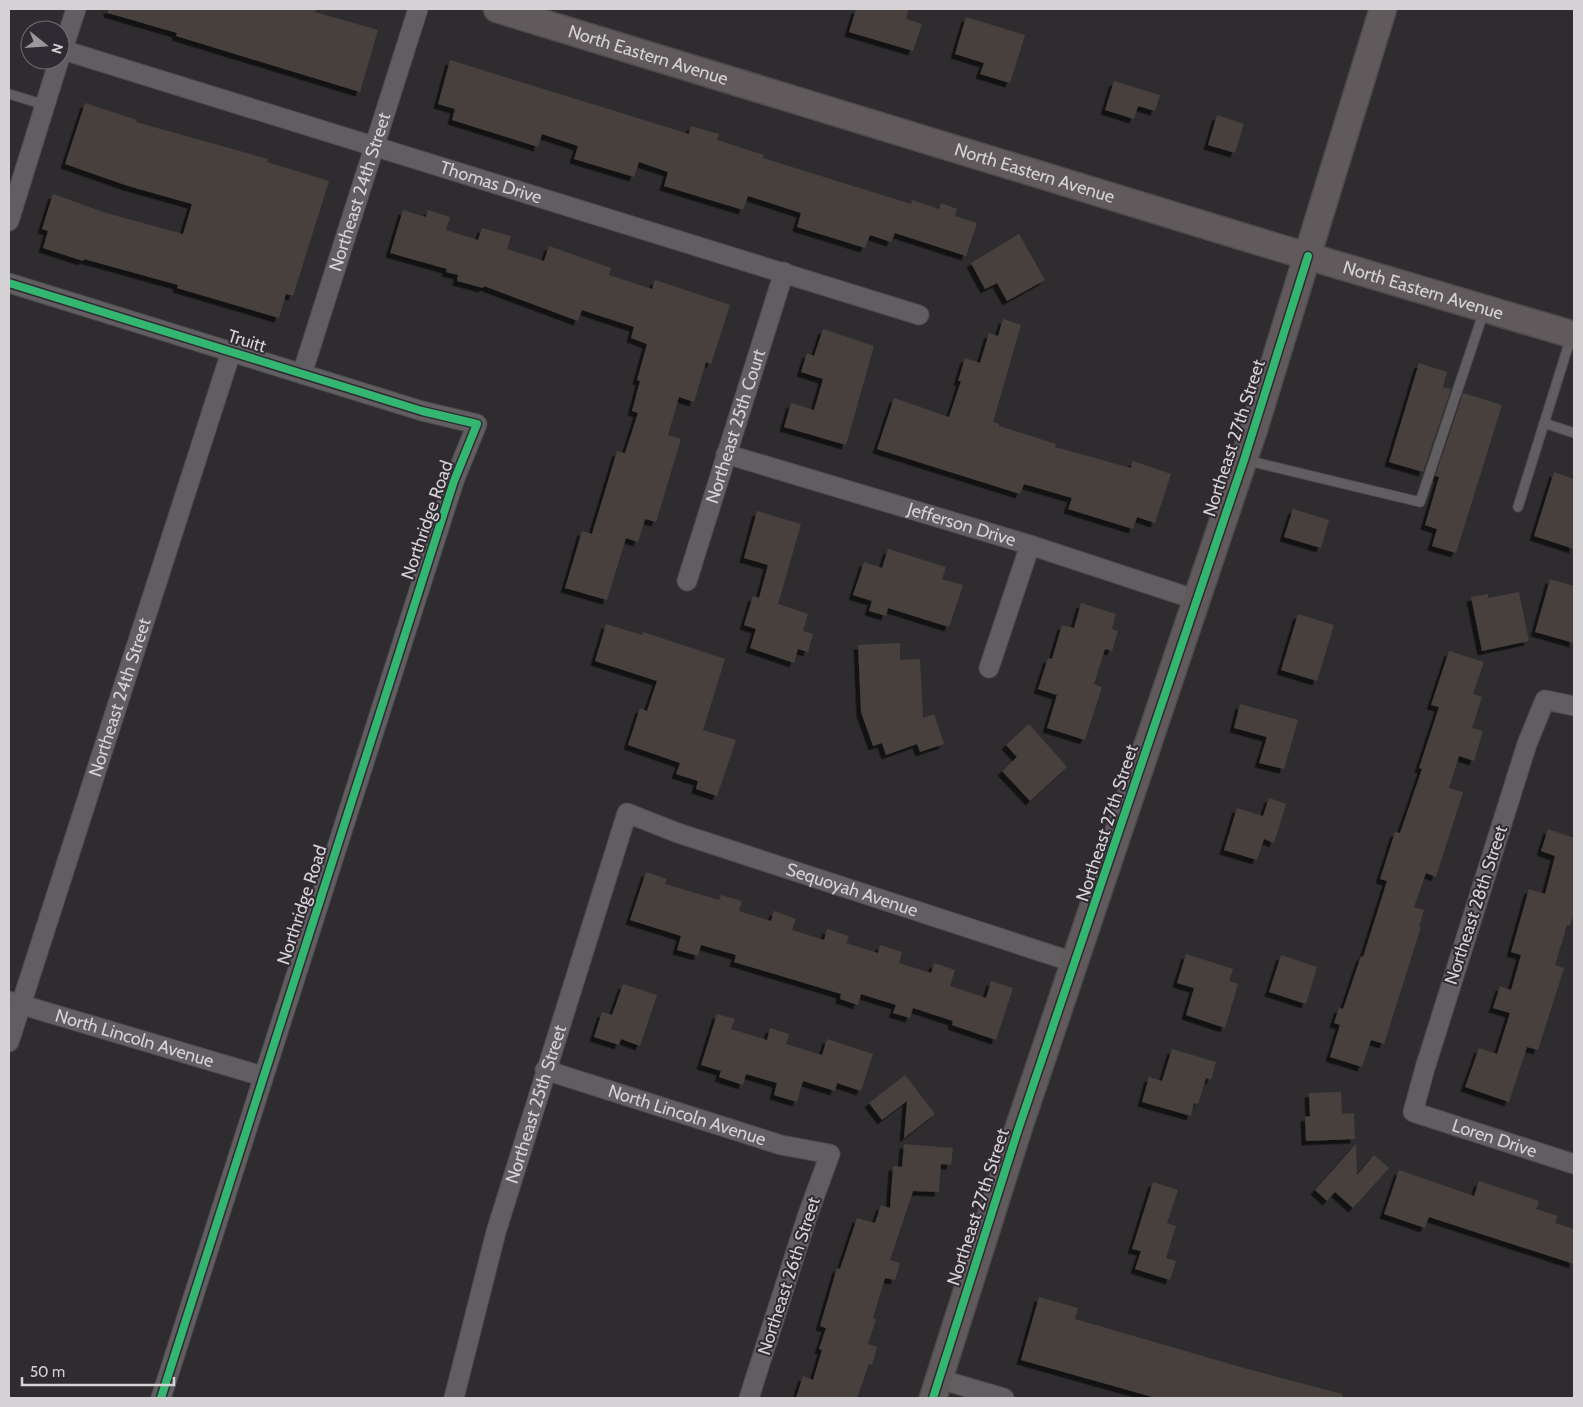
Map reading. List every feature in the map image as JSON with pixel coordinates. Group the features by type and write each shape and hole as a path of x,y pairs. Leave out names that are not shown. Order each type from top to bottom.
{"main road":[{"name":"North Eastern Avenue","path":"497,9 1308,256 1573,334"},
{"name":"Northeast 27th Street","path":"936,1389 1020,1124 1076,963 1244,460 1383,9"}],"street":[{"path":"70,28 76,9"},
{"name":"Northeast 24th Street","path":"302,374 418,9"},
{"name":"Thomas Drive","path":"70,59 784,272 918,315"},
{"path":"9,221 56,70"},
{"name":"Northeast 25th Court","path":"687,581 784,272"},
{"name":"Truitt","path":"9,283 422,411 477,424"},
{"name":"Northeast 24th Street","path":"9,1042 15,1002 231,352"},
{"name":"Northridge Road","path":"161,1398 262,1076 454,481 477,424"},
{"name":"Jefferson Drive","path":"726,454 1030,545 1197,600"},
{"path":"989,668 1030,545"},
{"name":"Northeast 28th Street","path":"1413,1112 1425,1068 1527,744 1546,700 1574,706"},
{"name":"Sequoyah Avenue","path":"627,813 678,833 1076,963"},
{"name":"Northeast 25th Street","path":"454,1398 496,1232 545,1070 627,813"},
{"name":"North Lincoln Avenue","path":"15,1002 262,1076"},
{"name":"North Lincoln Avenue","path":"545,1070 781,1145 830,1154"},
{"name":"Loren Drive","path":"1413,1112 1574,1164"},
{"name":"Northeast 26th Street","path":"749,1398 808,1214 830,1154"},
{"path":"936,1389 1004,1398"}],"lane":[{"path":"9,94 45,105"},
{"path":"1244,460 1420,502 1485,308"},
{"path":"1518,507 1573,334"},
{"path":"1544,423 1574,433"}],"building":[{"path":"108,9 316,9 315,12 378,30 360,92 176,36 177,33 108,13"},
{"path":"856,9 909,9 906,19 922,24 913,51 849,32"},
{"path":"966,17 1025,35 1010,83 980,74 984,63 955,54"},
{"path":"450,60 689,134 691,126 719,134 717,140 764,155 763,158 911,204 912,200 939,209 941,203 957,209 955,216 977,223 966,256 895,233 891,242 870,235 865,248 797,227 801,213 748,196 743,210 664,186 668,172 639,162 634,177 574,159 578,146 542,134 538,147 452,120 455,109 438,104"},
{"path":"1114,81 1160,95 1155,111 1138,106 1134,119 1105,110"},
{"path":"85,103 137,120 136,122 268,159 267,162 329,181 293,296 286,294 279,318 177,288 178,285 84,259 83,261 43,248 48,231 42,229 53,194 106,213 183,234 192,204 128,186 65,164"},
{"path":"1217,115 1244,124 1235,153 1208,145"},
{"path":"403,210 426,217 428,210 450,217 446,230 478,240 482,228 511,236 507,249 544,261 549,246 611,268 609,275 652,289 655,280 730,305 711,364 706,362 694,402 679,397 668,435 681,439 656,522 645,519 638,542 626,538 607,600 565,588 582,531 592,534 617,451 625,453 638,413 632,411 640,381 637,380 647,344 631,338 634,327 582,310 578,321 484,286 483,288 457,281 458,275 446,272 447,269 390,253"},
{"path":"1019,234 1045,280 1007,301 997,283 985,289 971,263"},
{"path":"1003,319 1021,325 993,422 999,424 999,426 1056,444 1055,447 1131,468 1133,461 1171,474 1155,523 1137,517 1133,529 1068,509 1072,498 1024,484 1020,494 877,449 894,398 949,417 961,381 958,381 965,358 980,363 989,333 998,336"},
{"path":"823,329 874,346 846,445 784,427 791,403 814,410 823,379 801,372 807,353 814,356"},
{"path":"1419,363 1447,372 1443,387 1451,389 1423,472 1389,462"},
{"path":"1463,393 1502,405 1456,553 1432,546 1437,529 1425,525 1439,477 1435,476"},
{"path":"1554,472 1574,479 1574,549 1534,536"},
{"path":"1293,509 1329,520 1321,548 1284,537"},
{"path":"757,511 801,524 778,604 808,614 803,631 813,634 808,652 798,649 794,663 750,648 756,629 744,625 753,596 759,598 768,565 744,558"},
{"path":"888,549 946,567 942,579 963,585 949,627 888,608 886,616 869,611 872,601 853,595 864,562 882,568"},
{"path":"1550,579 1574,586 1574,643 1535,632"},
{"path":"1519,592 1529,641 1482,651 1471,597 1488,594 1488,598"},
{"path":"1081,603 1116,614 1112,629 1118,631 1112,651 1105,649 1094,684 1102,687 1085,740 1047,728 1057,695 1038,689 1048,658 1052,659 1062,625 1074,628"},
{"path":"1298,614 1334,625 1317,681 1281,670"},
{"path":"606,624 642,635 643,632 725,659 703,730 736,740 717,796 696,789 698,781 676,774 680,763 628,745 640,708 647,711 657,681 595,661"},
{"path":"900,643 900,660 920,659 923,718 934,714 944,744 920,752 917,744 886,755 882,743 873,746 861,712 858,645"},
{"path":"1449,651 1484,662 1473,694 1482,697 1472,728 1483,731 1474,761 1459,756 1449,788 1463,792 1436,877 1426,873 1414,907 1424,910 1419,927 1421,927 1384,1044 1371,1040 1362,1067 1330,1057 1340,1025 1334,1023 1339,1008 1343,1009 1361,956 1363,957 1387,881 1380,879 1395,832 1400,833 1422,769 1419,768 1439,707 1431,705"},
{"path":"1240,704 1298,720 1284,769 1259,763 1267,737 1234,728"},
{"path":"1029,724 1067,767 1030,801 1002,771 1017,757 1006,745"},
{"path":"1269,798 1286,804 1274,843 1264,839 1257,860 1224,850 1237,808 1263,816"},
{"path":"1548,829 1574,838 1574,911 1570,926 1567,925 1555,965 1564,968 1538,1050 1527,1047 1509,1102 1465,1087 1479,1048 1497,1054 1510,1013 1493,1008 1500,986 1511,990 1521,955 1511,952 1529,889 1545,894 1555,856 1541,851"},
{"path":"646,872 667,879 665,884 719,900 721,895 742,901 739,911 771,921 774,911 796,919 792,930 824,940 827,929 849,936 846,943 878,953 880,945 902,952 899,963 931,973 934,963 955,970 950,986 986,998 991,981 1013,988 996,1040 952,1025 953,1021 913,1008 910,1018 893,1013 896,1005 861,994 858,1005 840,999 841,994 734,962 736,955 701,945 698,956 677,950 681,936 630,920"},
{"path":"1186,954 1233,969 1229,981 1238,984 1225,1028 1186,1015 1194,988 1177,983"},
{"path":"1281,955 1317,967 1306,1004 1269,992"},
{"path":"623,984 657,995 640,1046 621,1039 619,1045 594,1037 602,1012 612,1015"},
{"path":"717,1014 735,1019 731,1029 767,1040 770,1028 789,1034 786,1044 822,1055 827,1039 873,1054 861,1091 837,1083 835,1091 803,1081 797,1102 774,1095 777,1083 746,1074 743,1085 719,1077 721,1071 701,1065"},
{"path":"1172,1049 1216,1062 1211,1080 1206,1078 1198,1104 1194,1103 1191,1116 1142,1102 1149,1077 1162,1081"},
{"path":"905,1075 935,1114 904,1138 907,1101 882,1120 869,1103"},
{"path":"1341,1092 1342,1114 1354,1113 1355,1139 1306,1141 1305,1117 1310,1116 1309,1093"},
{"path":"904,1144 953,1148 951,1165 941,1164 939,1192 913,1191 890,1260 900,1263 895,1280 885,1278 873,1318 876,1319 868,1344 877,1347 872,1365 869,1364 857,1398 796,1398 803,1376 813,1380 822,1350 819,1349 826,1328 820,1326 837,1268 840,1269 857,1218 875,1223 881,1205 890,1208 893,1166 902,1167"},
{"path":"1356,1144 1357,1175 1374,1155 1389,1168 1353,1208 1335,1192 1327,1201 1315,1190"},
{"path":"1399,1170 1474,1196 1479,1181 1539,1201 1536,1209 1558,1216 1555,1223 1574,1229 1574,1264 1429,1217 1425,1228 1384,1214"},
{"path":"1153,1182 1178,1190 1167,1223 1176,1226 1166,1258 1176,1261 1170,1280 1135,1269 1141,1251 1132,1249"},
{"path":"1039,1297 1078,1308 1075,1319 1342,1394 1342,1398 1156,1398 1021,1360"}],"cycle path":[{"path":"933,1398 1018,1130 1244,460 1308,256"},
{"path":"9,283 422,411 477,424 454,481 161,1398"}]}
